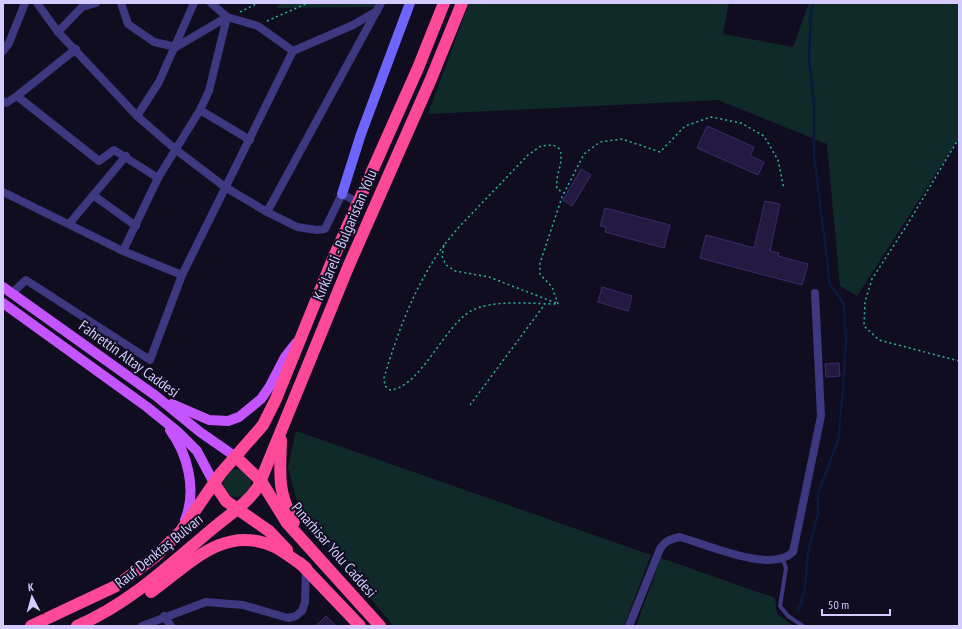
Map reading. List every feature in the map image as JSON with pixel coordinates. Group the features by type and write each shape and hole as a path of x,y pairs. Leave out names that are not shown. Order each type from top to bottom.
{"highway":[{"name":"Kırklareli - Bulgaristan Yolu","path":"236,457 263,425 276,400 332,261 418,68 444,3"},
{"name":"Kırklareli - Bulgaristan Yolu","path":"261,481 282,426 462,3"},
{"path":"282,426 279,470 284,498 288,510 311,551"},
{"name":"Pınarhisar Yolu Caddesi","path":"236,457 261,481 286,523 380,626"},
{"name":"Rauf Denktaş Bulvarı","path":"31,626 116,586 155,557 181,531 214,483 236,457"},
{"name":"Rauf Denktaş Bulvarı","path":"76,626 95,618 156,579 250,498 261,481"},
{"name":"Pınarhisar Yolu Caddesi","path":"214,483 226,501 269,531 360,626"},
{"path":"95,618 137,601 205,552 223,542 232,540 249,540 269,545 285,552 306,568"}],"main road":[{"name":"Fahrettin Altay Caddesi","path":"6,291 156,396 200,432 236,457"},
{"name":"Fahrettin Altay Caddesi","path":"3,303 147,407 191,444 205,465 214,483"},
{"path":"156,396 209,420 228,421 239,416 261,399 270,386 284,357 302,336"},
{"path":"147,407 169,429 183,451 191,491 188,513 181,531"}],"street":[{"path":"3,51 9,43 25,3"},
{"path":"37,3 58,32 76,49 137,116 175,148 225,187 267,212 298,227 317,230 325,229 342,194 361,134 410,3"},
{"path":"58,32 82,7 96,3"},
{"path":"121,3 128,24 154,42 176,47 227,17"},
{"path":"137,116 160,82 194,3"},
{"path":"211,3 227,17 256,25 293,51"},
{"path":"267,212 381,3"},
{"path":"6,291 26,280 150,360 182,275 293,51 353,25 377,11"},
{"path":"123,251 158,178 175,148 200,110 209,91 227,17"},
{"path":"3,101 6,103 17,96 76,49"},
{"path":"17,96 99,161 114,150 126,156 158,178"},
{"path":"200,110 250,140"},
{"path":"69,224 126,156"},
{"path":"3,192 123,251 182,275"},
{"path":"342,194 359,203"},
{"path":"93,195 136,226"},
{"path":"629,626 664,542 680,537 739,556 759,560 783,560 793,552 821,416 815,293"},
{"path":"142,626 164,616 206,602 244,605 288,618 296,616 302,611 305,602 306,568"},
{"path":"164,616 171,626"}],"lane":[{"path":"783,560 786,568 780,606 788,616 803,626"}],"path":[{"path":"227,17 258,3"},
{"path":"256,25 308,3"},
{"path":"558,304 552,287 540,274 540,263 564,193 584,154 600,142 622,139 660,152 685,126 711,117 741,123 764,136 778,160 784,189"},
{"path":"959,138 872,279 865,302 864,326 879,340 959,361"},
{"path":"558,304 502,304 486,306 471,311 461,318 430,358 403,386 397,390 390,390 385,386 384,378 389,359 420,282 444,246 479,204 509,177 528,155 541,146 553,145 560,149 563,161 556,178 557,188 564,193"},
{"path":"444,246 442,256 446,265 455,271 489,277 558,304"},
{"path":"470,405 545,304"}],"green space":[{"path":"280,3 377,3 375,7 277,8"},
{"path":"469,3 729,3 723,34 793,47 809,3 958,3 959,138 857,296 840,286 827,144 718,100 428,114"},
{"path":"296,431 651,555 624,626 393,626 311,525 296,498 288,467"},
{"path":"237,469 247,473 251,483 247,493 237,497 227,493 223,483 227,473"},
{"path":"661,558 775,598 777,614 794,626 636,626"}],"building":[{"path":"707,126 754,147 750,156 764,162 758,175 697,148"},
{"path":"581,169 591,175 572,206 563,200"},
{"path":"765,201 780,204 770,251 779,253 778,256 808,264 802,285 700,258 706,235 754,248"},
{"path":"605,208 670,225 664,248 605,232 606,227 600,226"},
{"path":"602,287 632,296 628,311 598,302"},
{"path":"839,363 840,376 826,377 825,364"},
{"path":"326,616 336,626 316,626"}],"waterway":[{"path":"798,611 805,589 808,552 818,514 818,493 838,441 846,343 844,304 830,284 814,154 814,105 809,59 811,10 814,3"}]}
